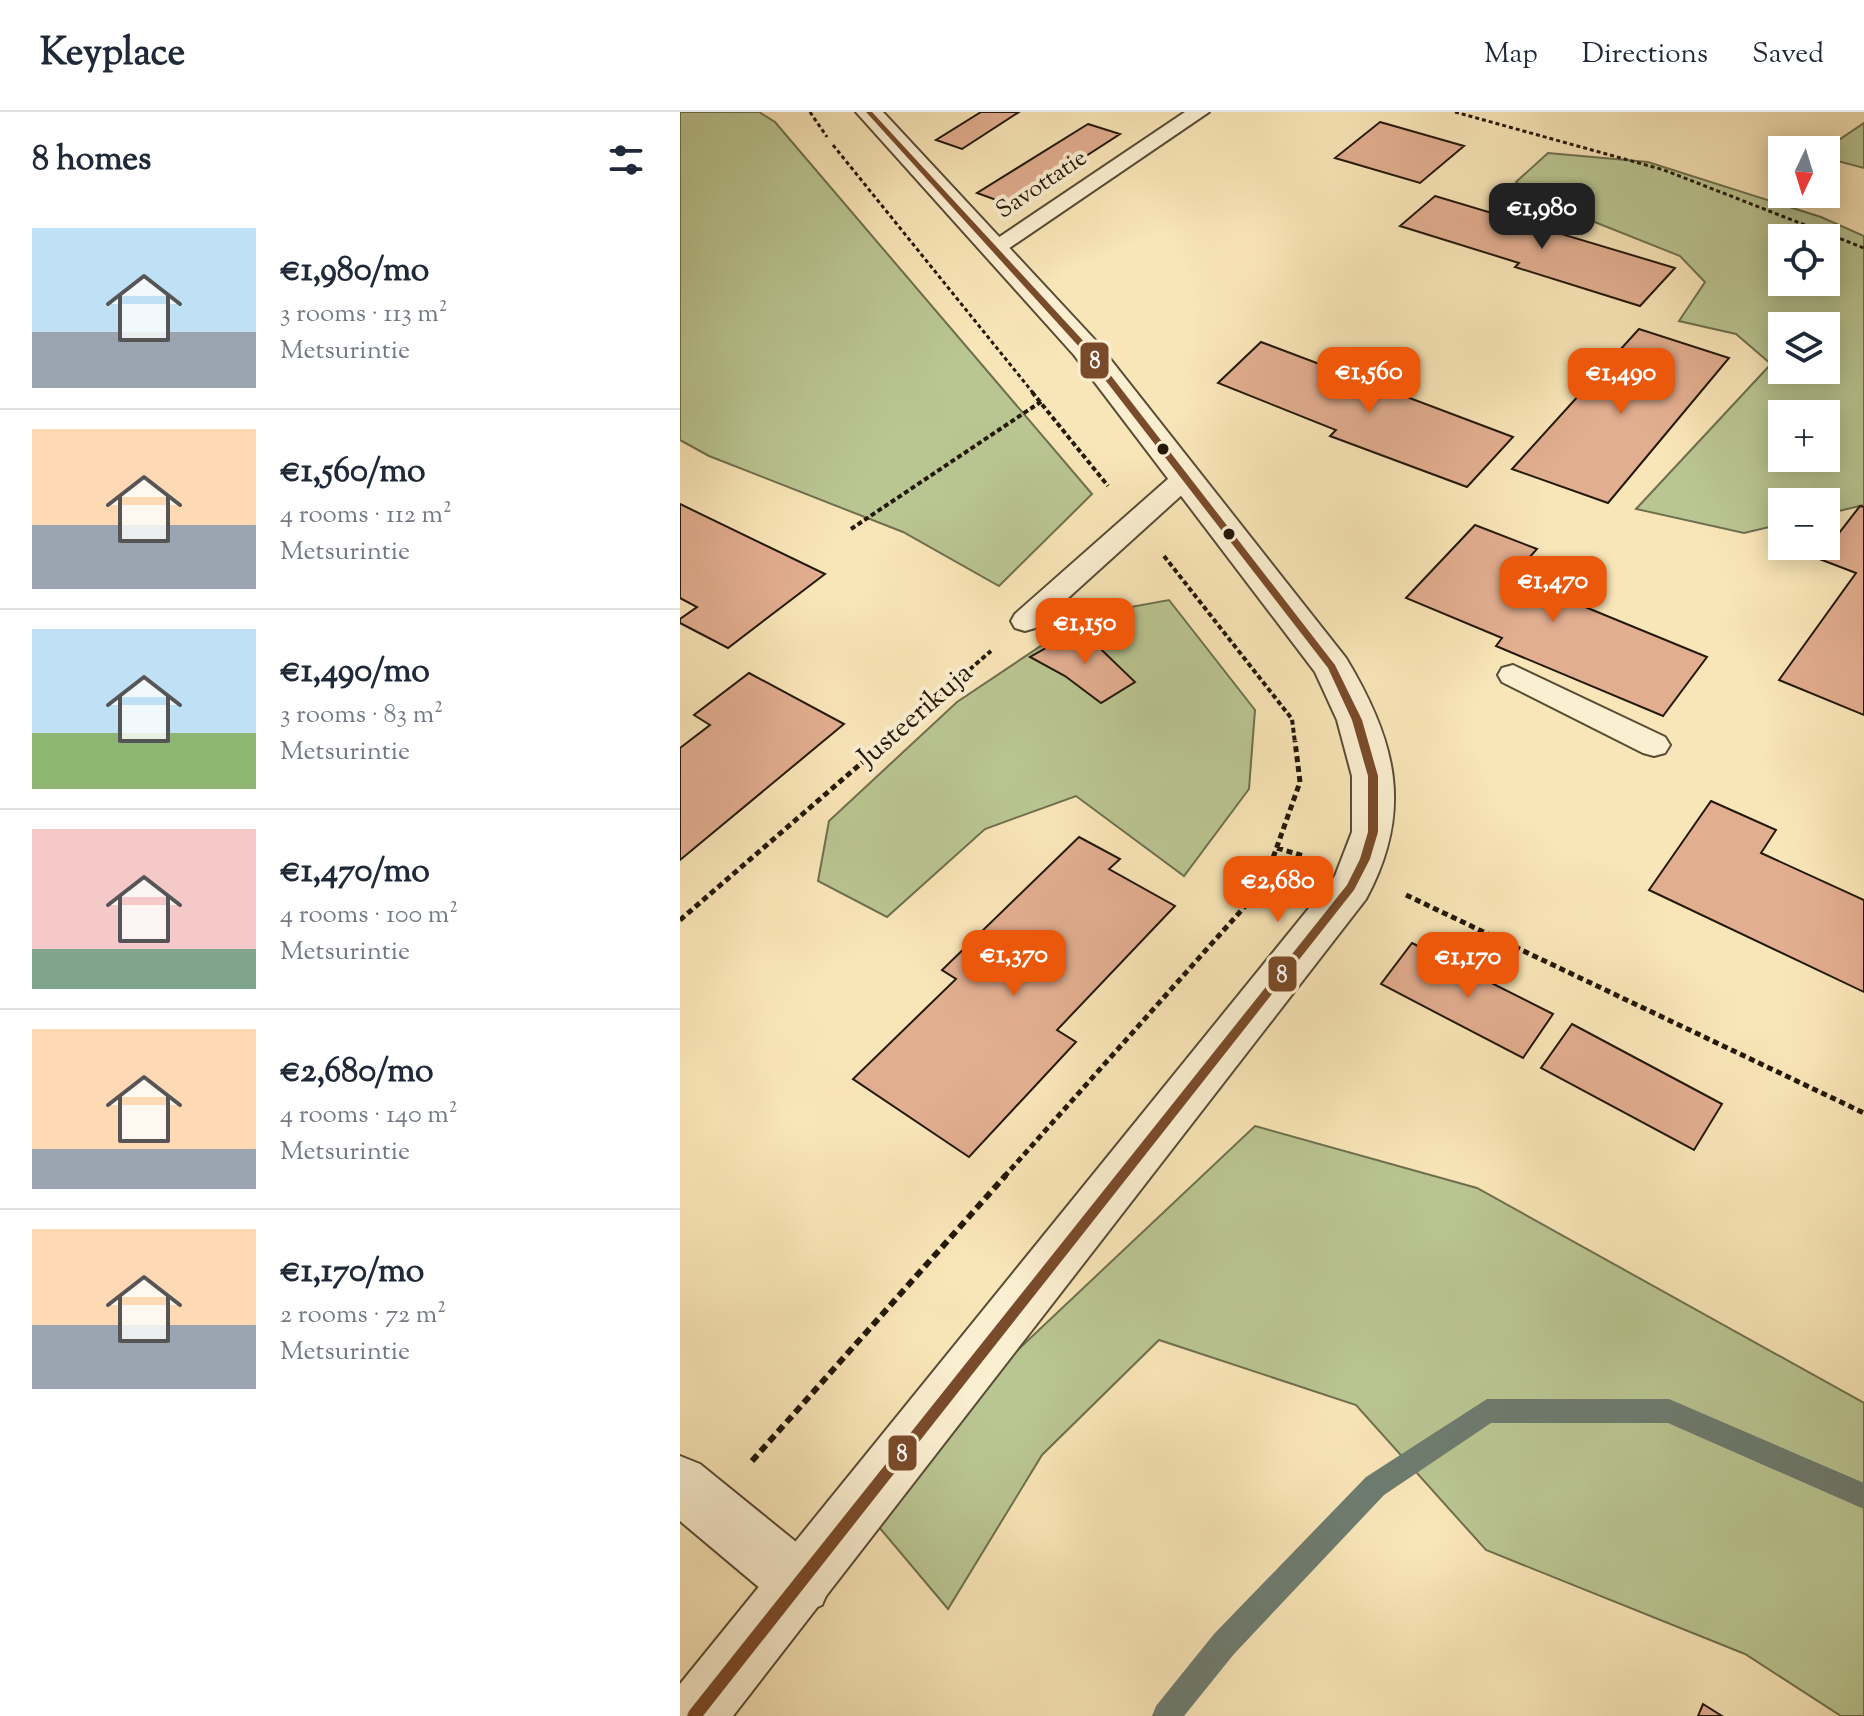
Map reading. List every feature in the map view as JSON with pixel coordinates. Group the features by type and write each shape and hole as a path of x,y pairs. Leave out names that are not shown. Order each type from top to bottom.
{"street":[{"path":"694,1716 1360,872 1378,811 1372,766 1352,703 1332,667 1085,348 869,112"},
{"path":"695,1497 801,1584"}],"lane":[{"name":"Savottatie","path":"994,248 1199,112"},
{"path":"1025,621 1186,477"},
{"path":"1513,675 1654,745"}],"path":[{"path":"695,1497 1263,886 1300,782 1292,719 1042,401 831,144 810,112"},
{"path":"1455,112 1664,170 1864,248"},
{"path":"851,529 1042,401"},
{"name":"Justeerikuja","path":"680,920 1025,621"},
{"path":"1360,872 1864,1113"}],"green space":[{"path":"680,112 759,112 775,122 1092,494 999,586 903,532 709,456 680,440"},
{"path":"1864,123 1864,168 1840,162 1840,139"},
{"path":"1548,153 1648,162 1768,200 1768,208 1793,208 1837,224 1768,224 1768,296 1840,296 1840,225 1864,236 1864,505 1840,511 1840,488 1768,488 1768,527 1744,533 1636,509 1768,367 1768,384 1840,384 1840,312 1768,312 1768,361 1736,334 1679,321 1705,282 1680,256 1542,201 1516,182"},
{"path":"1169,600 1255,710 1249,789 1184,876 1076,796 985,829 887,917 818,881 829,821 957,702 1087,615"},
{"path":"1255,1126 1477,1188 1864,1403 1864,1716 1841,1716 1745,1654 1486,1550 1356,1405 1159,1340 1042,1455 948,1609 878,1526 970,1395"}],"building":[{"path":"981,112 1019,112 962,149 936,140"},
{"path":"1380,122 1464,146 1420,183 1335,158"},
{"path":"1088,124 1120,134 1010,205 977,193"},
{"path":"1435,196 1675,268 1640,306 1515,267 1519,263 1400,226"},
{"path":"1639,329 1729,358 1608,503 1512,469"},
{"path":"1261,342 1513,437 1467,487 1330,436 1336,430 1218,383"},
{"path":"680,504 825,574 728,648 680,623 680,619 697,607 680,598"},
{"path":"1860,506 1864,507 1864,715 1779,680 1856,573 1822,560 1840,560 1840,532"},
{"path":"1475,525 1537,549 1512,577 1707,657 1663,716 1496,646 1502,638 1406,598"},
{"path":"1080,629 1135,682 1101,703 1065,676 1030,657"},
{"path":"749,673 844,724 680,860 680,748 710,725 694,715"},
{"path":"1711,801 1776,830 1761,853 1864,900 1864,992 1649,890"},
{"path":"1079,837 1120,859 1109,869 1175,906 1057,1030 1076,1042 969,1157 853,1079 956,979 942,970"},
{"path":"1412,943 1553,1014 1523,1058 1381,984"},
{"path":"1572,1024 1722,1104 1694,1150 1541,1068"},
{"path":"1703,1704 1722,1716 1698,1716"}],"waterway":[{"path":"1166,1716 1224,1644 1375,1486 1487,1411 1669,1411 1864,1496"}],"transit line":[{"name":"8","path":"694,1716 1351,887 1365,859 1373,832 1373,776 1357,720 1332,667 1085,348 869,112"}]}
